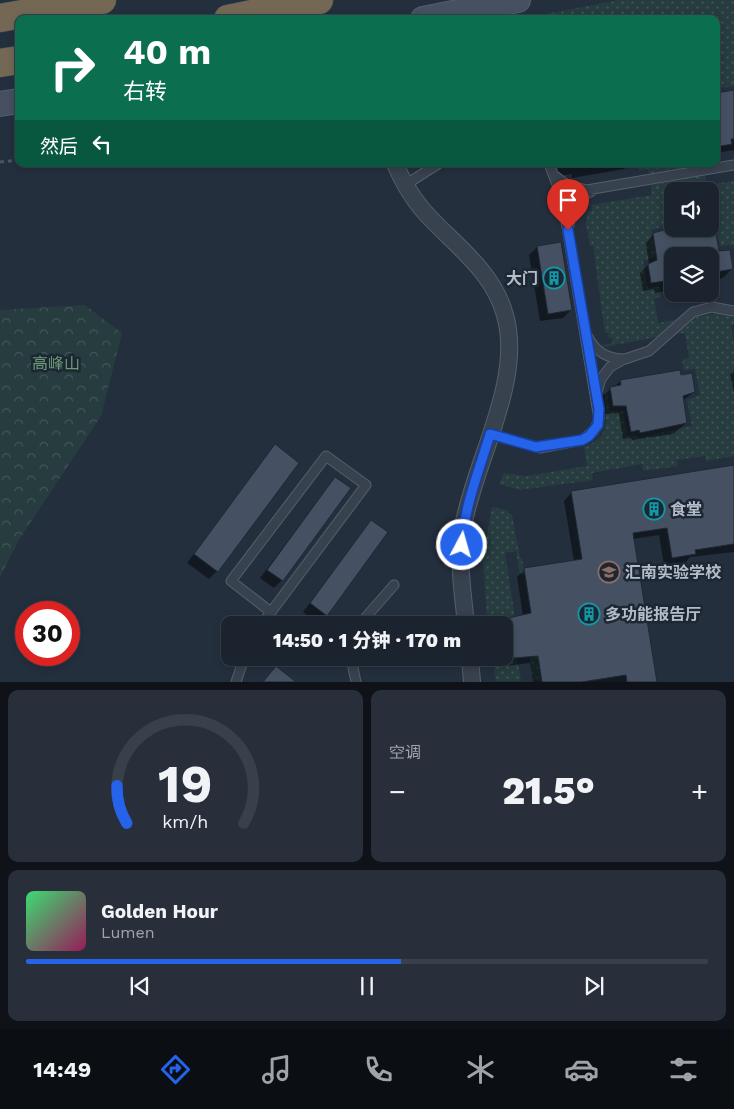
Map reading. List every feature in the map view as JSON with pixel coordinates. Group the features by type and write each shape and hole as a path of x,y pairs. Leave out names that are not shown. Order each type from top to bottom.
{"highway":[{"path":"17,15 102,0"},
{"path":"247,15 320,0"},
{"path":"0,18 15,15"},
{"path":"0,63 15,61"}],"street":[{"path":"444,15 518,0"},
{"path":"0,104 15,102"},
{"path":"397,167 422,209 486,274 499,296 509,336 509,360 463,528 461,562 465,616"},
{"path":"471,666 472,682"}],"lane":[{"path":"552,173 561,181 574,188 587,190 734,165"},
{"path":"406,185 433,167"},
{"path":"490,434 536,447 582,440 589,436 598,425 600,414 562,197 550,167"},
{"path":"568,230 571,213 578,201 589,192 600,188"},
{"path":"596,394 604,373 610,367 649,351 687,316 699,309 712,307 734,311"},
{"path":"586,334 594,346 602,353 612,358 626,359"},
{"path":"268,616 271,612 366,485 326,456 230,581 271,612"},
{"path":"367,616 394,585"},
{"path":"236,682 241,666"},
{"path":"353,666 356,682"}],"path":[{"path":"0,162 15,160"}],"green space":[{"path":"619,0 734,0 734,86 720,88 720,15 540,15"},
{"path":"638,167 692,167 649,174 648,169 639,171"},
{"path":"705,175 706,182 667,182"},
{"path":"734,181 734,251 733,245 720,246 718,237 719,183"},
{"path":"664,183 664,226 651,230 656,257 643,261 648,288 659,286 661,297 654,298 658,323 675,320 657,337 604,347 602,345 613,343 608,333 605,333 593,246 590,246 586,224 588,212 592,211 591,205 652,195 651,185"},
{"name":"高峰山","path":"85,305 122,333 101,416 19,540 0,577 0,310"},
{"path":"718,313 734,317 734,324 731,325 734,345 734,456 706,461 705,456 677,460 678,466 643,471 642,464 592,473 593,480 520,490 499,484 504,473 527,476 587,466 584,447 595,442 605,429 606,387 610,411 623,411 628,436 637,435 637,438 692,426 687,400 700,395 695,369 684,370 682,360 689,358 685,333 676,334 696,317"},
{"path":"492,507 506,510 512,515 525,575 520,575 516,551 505,553 515,618 513,618 513,616 487,616 483,559"},
{"path":"538,653 542,681 533,681 529,655"},
{"path":"513,658 517,658 521,681 496,681 494,666 513,666"}],"building":[{"path":"734,90 734,139 731,139 732,144 720,146 720,92"},
{"path":"664,230 664,237 716,237 718,247 664,247 664,281 651,283 648,264 657,260 653,233"},
{"name":"大门","path":"561,242 572,310 548,314 537,246"},
{"path":"730,250 733,269 719,271 719,251"},
{"path":"680,370 681,375 692,373 695,392 683,396 687,423 640,433 639,430 631,432 626,406 613,406 610,387 621,385 620,380"},
{"path":"275,444 299,463 218,572 194,554"},
{"path":"734,465 734,544 695,550 696,554 672,558 667,528 633,533 657,682 627,682 626,675 582,682 542,682 538,656 514,658 513,617 531,613 524,568 582,559 571,491"},
{"path":"335,477 351,488 283,581 267,570"},
{"path":"371,520 388,532 327,616 310,603"},
{"path":"276,666 296,682 263,682"}],"place":[{"name":"大门","path":"554,278"},
{"name":"食堂","path":"654,509"},
{"name":"汇南实验学校","path":"609,572"},
{"name":"多功能报告厅","path":"589,614"}],"route":[{"path":"462,545 463,528 470,497 484,458 490,434 540,448 582,440 589,436 598,425 600,414 568,230"}]}
